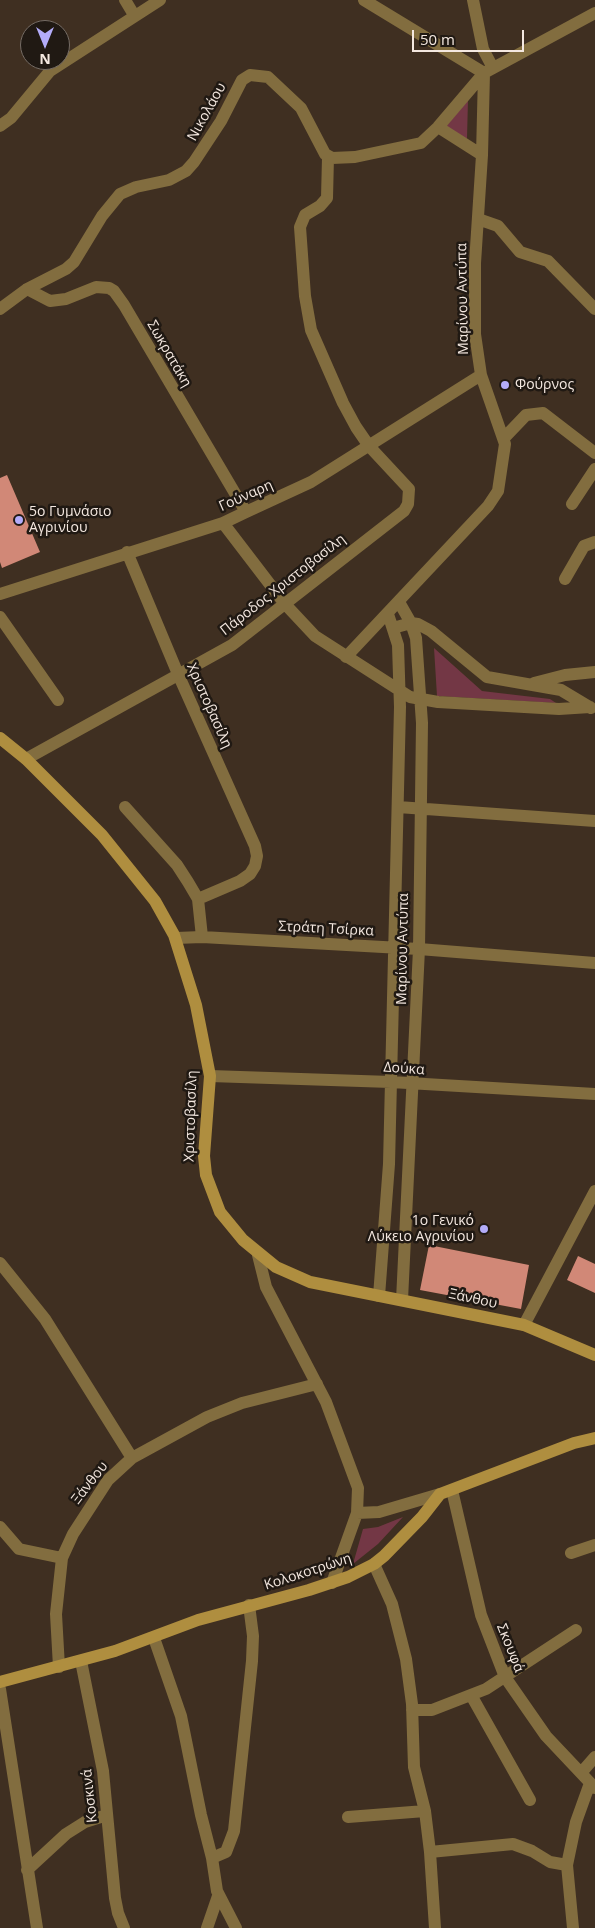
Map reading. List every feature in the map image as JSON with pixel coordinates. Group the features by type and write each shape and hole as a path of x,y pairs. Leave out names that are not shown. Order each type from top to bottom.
{"main road":[{"name":"Χριστοβασίλη","path":"0,738 26,759 120,855 158,906 176,938 202,1028 210,1076 204,1156 206,1175 220,1212 258,1255"},
{"name":"Ξάνθου","path":"258,1255 276,1267 310,1282 524,1325 595,1355"},
{"path":"446,1492 566,1446 595,1438"},
{"name":"Κολοκοτρώνη","path":"0,1682 81,1661 154,1638 198,1620 332,1583 374,1564 446,1492"}],"street":[{"path":"125,0 134,15"},
{"path":"0,126 12,118 50,71 160,0"},
{"path":"364,0 488,70"},
{"path":"474,0 488,70"},
{"path":"328,157 354,157 413,146 426,140 488,70 595,14"},
{"name":"Μαρίνου Αντύπα","path":"346,657 496,496 504,460 504,438 481,375 475,334 475,263 488,70"},
{"name":"Νικολάου","path":"0,309 27,289 66,269 74,262 102,216 120,194 136,186 169,180 186,171 221,121 242,80 250,75 268,77 293,100 307,118 322,151 328,157"},
{"path":"438,127 482,155"},
{"name":"Πάροδος Χριστοβασίλη","path":"26,759 232,645 404,511 408,504 409,489 369,446 343,403 311,330 305,296 300,227 305,215 320,206 327,198 328,157"},
{"path":"478,219 498,226 520,252 548,261 595,309"},
{"name":"Σωκρατάκη","path":"27,289 50,301 66,299 96,287 109,288 114,291 246,512"},
{"name":"Γούναρη","path":"0,594 223,523 311,482 481,375"},
{"path":"504,438 526,414 543,412 595,453"},
{"path":"572,504 595,469"},
{"path":"223,523 285,604 315,636 400,691 420,700 558,709 592,709"},
{"path":"565,579 584,546 595,542"},
{"name":"Χριστοβασίλη","path":"127,552 178,674 255,846 256,866 250,874 240,881 198,899"},
{"name":"Μαρίνου Αντύπα","path":"399,602 411,623 416,642 420,700 421,809 419,949 414,1085 402,1300"},
{"name":"Μαρίνου Αντύπα","path":"379,1296 388,1182 392,948 398,807 400,691 398,645 388,614"},
{"path":"0,617 58,700"},
{"path":"393,628 411,623 421,625 487,677 505,682 530,684 561,690 592,709"},
{"path":"530,684 557,676 595,672"},
{"path":"125,807 177,865 198,899 202,937"},
{"path":"398,807 595,821"},
{"name":"Στράτη Τσίρκα","path":"176,938 202,937 419,949 595,963"},
{"name":"Δούκα","path":"210,1076 391,1082 414,1085 595,1094"},
{"path":"388,1182 408,1184"},
{"path":"524,1325 595,1191"},
{"path":"258,1255 261,1271 273,1303 317,1384 354,1476 359,1497 358,1513 332,1583"},
{"path":"0,1263 45,1319 132,1458"},
{"name":"Ξάνθου","path":"59,1667 56,1614 62,1558 78,1525 108,1480 132,1458 226,1409 317,1384"},
{"path":"358,1513 379,1512 446,1492"},
{"name":"Σκουφά","path":"446,1492 481,1615 504,1677 546,1736 593,1786"},
{"path":"0,1528 19,1549 62,1558"},
{"path":"571,1553 595,1545"},
{"path":"374,1564 390,1599 406,1659 412,1710 414,1767 425,1811 435,1928"},
{"path":"212,1858 226,1852 234,1831 252,1661 252,1627 249,1605"},
{"path":"412,1710 432,1710 471,1696 576,1630"},
{"path":"154,1638 181,1716 201,1815 212,1858 218,1896 236,1928"},
{"name":"Κοσκινά","path":"81,1661 103,1771 115,1898 124,1928"},
{"path":"0,1689 37,1928"},
{"path":"471,1696 530,1800"},
{"path":"581,1773 595,1757"},
{"path":"573,1928 567,1865 576,1822 593,1786"},
{"path":"348,1816 425,1811"},
{"path":"27,1870 66,1834 85,1822 107,1815"},
{"path":"430,1852 513,1844 532,1851 550,1862 567,1865"},
{"path":"207,1928 218,1896"}],"shaded area":[{"path":"468,100 467,138 466,139 446,126"},
{"path":"434,648 482,691 550,699 556,703 437,696"},
{"path":"403,1517 378,1544 353,1564 363,1529 378,1527"}],"building":[{"path":"7,475 40,552 2,568 0,562 0,478"},
{"path":"429,1245 529,1265 521,1309 420,1290"},
{"path":"578,1256 595,1264 595,1293 567,1280"}],"place":[{"name":"Φούρνος","path":"505,385"},
{"name":"5ο Γυμνάσιο Αγρινίου","path":"19,520"},
{"name":"1ο Γενικό Λύκειο Αγρινίου","path":"484,1229"}]}
